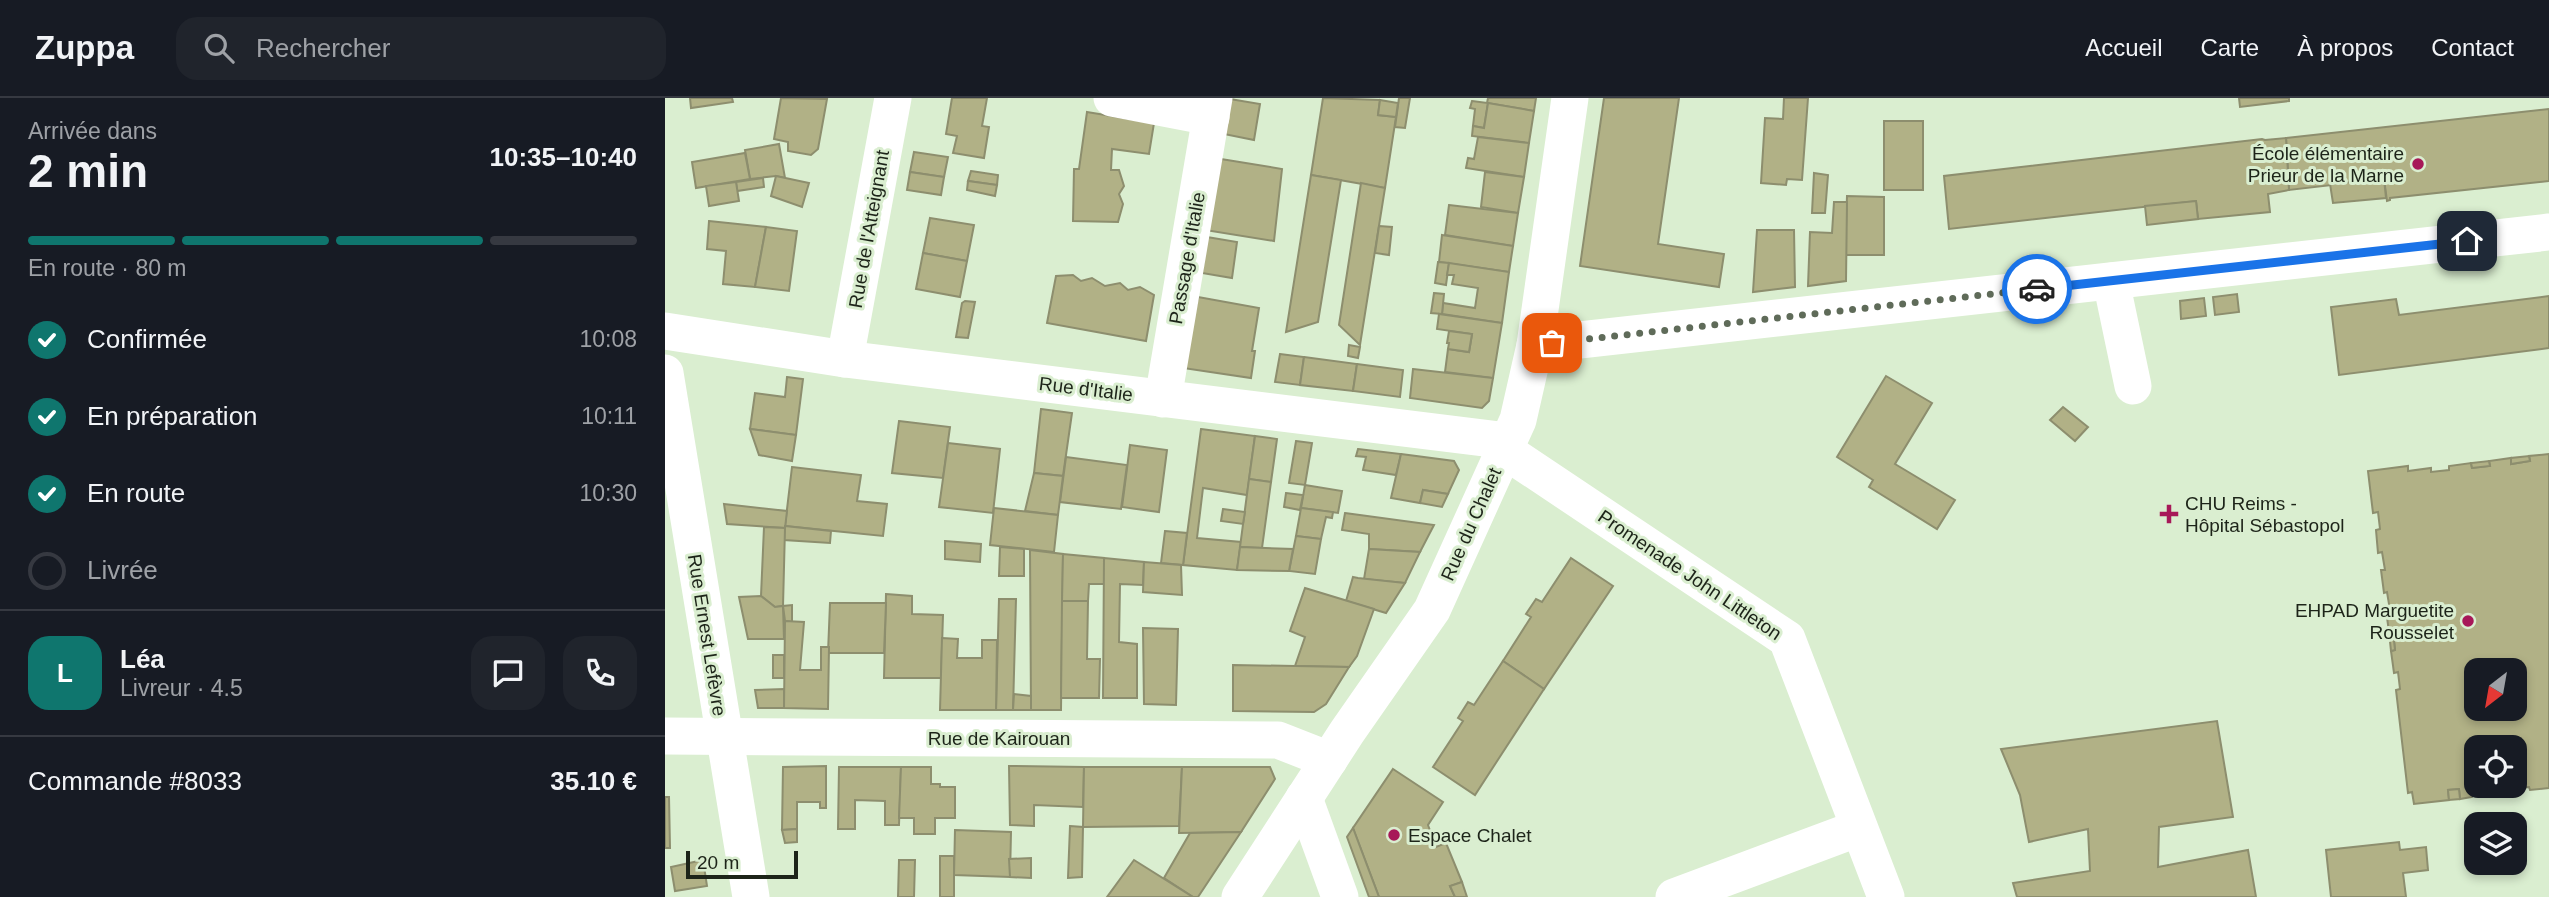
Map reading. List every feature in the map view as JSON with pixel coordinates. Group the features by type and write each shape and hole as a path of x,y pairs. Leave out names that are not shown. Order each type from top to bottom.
{"street":[{"name":"Rue de l'Atteignant","path":"845,359 894,98"},
{"name":"Passage d'Italie","path":"1112,98 1212,107 1164,399"},
{"name":"Rue du Chalet","path":"1240,897 1329,760 1432,610 1518,420 1535,345 1570,98"},
{"path":"1535,345 2549,232"},
{"path":"2111,281 2133,386"},
{"name":"Rue d'Italie","path":"665,331 845,359 1506,445"},
{"name":"Rue Ernest Lefèvre","path":"665,373 751,897"},
{"name":"Promenade John Littleton","path":"1506,445 1787,639 1886,897"},
{"name":"Rue de Kairouan","path":"665,736 1278,740 1329,760"},
{"path":"1304,798 1341,897"},
{"path":"1674,897 1859,828"}],"building":[{"path":"690,98 732,98 733,102 691,108"},
{"path":"781,98 827,99 818,149 811,155 788,151 788,142 774,139"},
{"path":"952,98 987,98 982,126 989,127 984,158 953,153 957,136 946,134"},
{"path":"1323,98 1380,100 1378,115 1396,117 1385,188 1311,175"},
{"path":"1399,98 1410,98 1405,128 1395,127"},
{"path":"1488,98 1536,98 1534,111 1487,103"},
{"path":"1604,98 1679,98 1658,244 1724,254 1719,287 1580,266"},
{"path":"1784,98 1808,98 1802,180 1787,179 1786,185 1761,183 1765,118 1783,119"},
{"path":"2239,98 2289,98 2289,101 2240,107"},
{"path":"1230,99 1260,104 1254,140 1224,134"},
{"path":"1380,100 1398,103 1396,117 1378,115"},
{"path":"1472,101 1488,103 1484,128 1473,126 1475,109 1470,108"},
{"path":"1488,103 1534,111 1529,143 1472,136 1473,126 1484,128"},
{"path":"2549,109 2549,181 2390,198 2387,201 2384,179 2289,190 2286,138"},
{"path":"1087,112 1154,123 1149,154 1112,149 1111,170 1119,170 1124,186 1119,194 1123,204 1118,222 1073,221 1074,169 1079,169"},
{"path":"1884,121 1923,121 1923,190 1884,190"},
{"path":"1478,137 1529,143 1524,177 1466,168 1468,158 1474,159"},
{"path":"2286,138 2289,190 2268,194 2270,212 2198,219 2196,201 1949,229 1944,176"},
{"path":"779,144 785,178 776,176 750,179 745,150"},
{"path":"914,152 948,157 944,177 910,172"},
{"path":"745,153 750,179 696,188 692,162"},
{"path":"1221,159 1282,169 1274,241 1205,230"},
{"path":"971,171 998,175 997,185 968,181"},
{"path":"910,172 944,177 941,195 907,190"},
{"path":"1485,172 1524,177 1518,213 1481,207"},
{"path":"1814,173 1828,175 1825,213 1812,213"},
{"path":"1311,175 1341,180 1318,322 1286,332"},
{"path":"776,176 809,183 802,207 771,196"},
{"path":"763,178 764,187 737,191 736,182"},
{"path":"2384,179 2386,198 2333,203 2330,184"},
{"path":"968,181 997,185 995,196 967,190"},
{"path":"736,182 739,201 709,206 706,186"},
{"path":"1361,183 1385,188 1360,345 1339,325"},
{"path":"1847,196 1884,197 1884,255 1845,255"},
{"path":"2196,201 2198,219 2147,225 2145,206"},
{"path":"1834,202 1847,202 1846,281 1808,286 1810,232 1832,233"},
{"path":"1449,205 1518,213 1513,246 1445,235"},
{"path":"930,218 974,225 967,261 923,253"},
{"path":"709,221 766,227 755,287 723,284 726,251 707,249"},
{"path":"1379,226 1392,227 1389,255 1375,253"},
{"path":"766,227 797,231 789,291 755,287"},
{"path":"1757,230 1794,230 1795,287 1753,292"},
{"path":"1442,235 1513,246 1509,272 1439,262"},
{"path":"1207,237 1237,242 1232,278 1202,273"},
{"path":"923,253 967,261 960,297 916,289"},
{"path":"1438,262 1449,263 1446,285 1435,283"},
{"path":"1449,263 1509,272 1502,323 1442,314 1443,303 1475,308 1478,288 1452,284 1454,275 1447,275"},
{"path":"1073,275 1081,281 1092,278 1105,286 1120,283 1128,290 1140,287 1154,295 1146,341 1047,323 1056,276"},
{"path":"1434,293 1444,294 1442,314 1431,313"},
{"path":"2237,294 2239,312 2215,315 2213,297"},
{"path":"2549,296 2549,348 2339,375 2331,307 2396,299 2399,315"},
{"path":"1198,297 1259,308 1251,378 1183,368"},
{"path":"2204,298 2206,316 2181,319 2180,301"},
{"path":"975,302 968,338 956,337 962,303"},
{"path":"1439,314 1502,323 1493,378 1445,372 1448,349 1469,352 1472,334 1437,329"},
{"path":"1449,331 1472,334 1469,352 1448,349"},
{"path":"1349,345 1360,347 1358,358 1348,356"},
{"path":"1280,354 1304,357 1300,385 1275,382"},
{"path":"1304,357 1357,364 1353,391 1300,385"},
{"path":"1357,364 1403,370 1400,397 1353,391"},
{"path":"1413,369 1493,378 1489,401 1482,408 1410,398"},
{"path":"1886,376 1932,403 1895,464 1955,500 1937,529 1869,487 1873,480 1837,457"},
{"path":"787,377 803,379 796,435 750,429 755,393 785,397"},
{"path":"2063,407 2088,427 2075,441 2050,420"},
{"path":"1041,409 1072,413 1063,476 1034,473"},
{"path":"899,421 950,427 943,478 892,473"},
{"path":"750,429 796,435 792,461 759,455"},
{"path":"1201,429 1255,436 1247,495 1203,488 1197,538 1241,542 1237,570 1183,565"},
{"path":"1255,436 1277,439 1271,482 1249,479"},
{"path":"1296,441 1312,443 1305,485 1289,483"},
{"path":"948,443 1000,449 993,513 939,507"},
{"path":"1130,445 1167,450 1159,512 1122,507"},
{"path":"1358,449 1401,454 1396,475 1363,470 1366,457 1356,456"},
{"path":"1401,454 1454,461 1459,470 1448,494 1423,490 1420,503 1391,498"},
{"name":"EHPAD Marguetite Rousselet","path":"2549,454 2549,788 2530,790 2527,787 2527,735 2464,735 2466,798 2460,799 2459,789 2448,790 2449,800 2414,804 2412,792 2408,793 2396,690 2400,689 2398,672 2394,673 2391,651 2395,650 2393,632 2389,632 2386,610 2390,610 2387,592 2384,593 2381,570 2385,570 2382,552 2378,553 2378,512 2373,513 2368,471 2408,466 2408,471 2431,468 2431,472 2471,463 2472,468 2490,466 2489,461 2511,458 2511,464 2530,461 2529,456"},
{"path":"2529,456 2530,461 2511,464 2511,458"},
{"path":"1066,457 1127,465 1121,509 1060,502"},
{"path":"2489,461 2490,466 2472,468 2471,463"},
{"path":"792,467 861,475 857,501 887,504 883,536 785,526"},
{"path":"1034,473 1063,476 1058,515 1025,511"},
{"path":"1249,479 1271,482 1262,548 1240,547"},
{"path":"1305,485 1342,491 1338,513 1301,508"},
{"path":"1423,490 1448,494 1442,507 1420,503"},
{"path":"1286,493 1303,495 1300,510 1284,507"},
{"path":"724,504 787,511 785,528 727,524"},
{"path":"994,508 1058,515 1054,552 990,545"},
{"path":"1301,508 1333,512 1332,518 1326,517 1321,539 1296,536"},
{"path":"1223,509 1245,512 1243,524 1221,521"},
{"path":"1345,513 1434,525 1420,552 1369,549 1369,534 1342,530"},
{"path":"785,526 831,531 830,543 784,540"},
{"path":"764,527 785,528 783,606 775,607 761,596"},
{"path":"1165,531 1187,533 1183,565 1161,563"},
{"path":"1296,536 1321,539 1315,574 1289,571"},
{"path":"945,541 981,544 980,562 945,559"},
{"path":"1000,547 1024,549 1024,576 999,576"},
{"path":"1240,547 1293,549 1289,571 1237,570"},
{"path":"1369,549 1420,552 1405,583 1364,579"},
{"path":"1030,550 1063,554 1061,710 1031,710"},
{"path":"1063,554 1104,558 1104,584 1089,584 1088,601 1062,601"},
{"path":"1104,558 1144,562 1143,585 1120,584 1119,642 1137,644 1137,698 1103,698"},
{"path":"1571,558 1613,586 1544,689 1503,661 1531,617 1526,614 1536,599 1542,602"},
{"path":"1144,562 1181,565 1182,595 1143,592"},
{"path":"1353,577 1405,583 1386,613 1346,601"},
{"path":"1305,588 1374,609 1357,656 1349,667 1295,666 1305,637 1290,631"},
{"path":"886,594 912,596 912,614 943,615 941,678 884,678"},
{"path":"761,596 775,607 783,606 784,639 748,639 739,597"},
{"path":"999,599 1016,599 1013,710 996,710"},
{"path":"1062,601 1088,601 1087,659 1100,659 1099,698 1061,698"},
{"path":"830,603 886,603 884,653 828,653"},
{"path":"792,605 792,622 785,621 783,606"},
{"path":"785,621 804,622 800,670 821,670 821,647 829,647 828,709 784,708"},
{"path":"1143,628 1178,629 1176,705 1144,704"},
{"path":"2389,632 2393,632 2395,650 2391,651"},
{"path":"942,638 958,639 957,658 982,658 982,640 997,640 996,710 940,710"},
{"path":"773,655 784,655 784,678 773,678"},
{"path":"1503,661 1544,689 1475,795 1433,767 1463,721 1458,718 1468,702 1474,705"},
{"path":"1233,665 1349,667 1326,704 1314,712 1233,711"},
{"path":"784,689 784,708 758,708 755,690"},
{"path":"1014,694 1031,696 1031,710 1013,710"},
{"path":"2217,721 2233,817 2159,827 2158,867 2248,850 2256,897 2017,897 2013,883 2090,871 2088,829 2029,842 2020,795 2001,749"},
{"path":"826,766 826,808 820,808 820,802 797,802 797,829 782,830 783,767"},
{"path":"1009,766 1084,767 1083,807 1034,805 1034,826 1010,825"},
{"path":"839,767 901,767 899,825 885,825 885,801 855,800 855,829 838,829"},
{"path":"901,767 931,767 931,784 955,787 955,818 935,818 935,834 914,834 914,818 899,818"},
{"path":"1084,767 1182,767 1179,826 1083,827"},
{"path":"1182,767 1270,767 1275,779 1241,832 1179,833"},
{"name":"Espace Chalet","path":"1393,769 1443,802 1428,825 1436,847 1446,843 1462,882 1450,886 1455,897 1379,897 1353,828"},
{"path":"2459,789 2460,799 2449,800 2448,790"},
{"path":"665,797 669,797 670,848 665,848"},
{"path":"1070,826 1083,827 1082,877 1068,878"},
{"path":"1353,828 1379,897 1369,897 1347,837"},
{"path":"797,829 797,842 785,843 782,830"},
{"path":"955,830 1011,832 1010,877 954,875"},
{"path":"1241,832 1198,897 1193,897 1164,878 1190,833"},
{"path":"2399,842 2400,850 2426,847 2428,870 2403,873 2406,897 2331,897 2326,850"},
{"path":"940,856 954,856 954,897 940,897"},
{"path":"1031,858 1031,878 1010,877 1009,859"},
{"path":"703,860 707,886 675,891 671,867"},
{"path":"899,860 915,860 914,897 898,897"},
{"path":"1134,860 1193,897 1107,897"},
{"path":"1462,882 1467,897 1455,897 1450,886"}],"way so far":[{"path":"1552,343 2037,289"}],"place":[{"name":"École élémentaire Prieur de la Marne","path":"2418,164"},
{"name":"CHU Reims - Hôpital Sébastopol","path":"2169,514"},
{"name":"EHPAD Marguetite Rousselet","path":"2468,621"},
{"name":"Espace Chalet","path":"1394,835"}],"route":[{"path":"2037,289 2467,241"}]}
